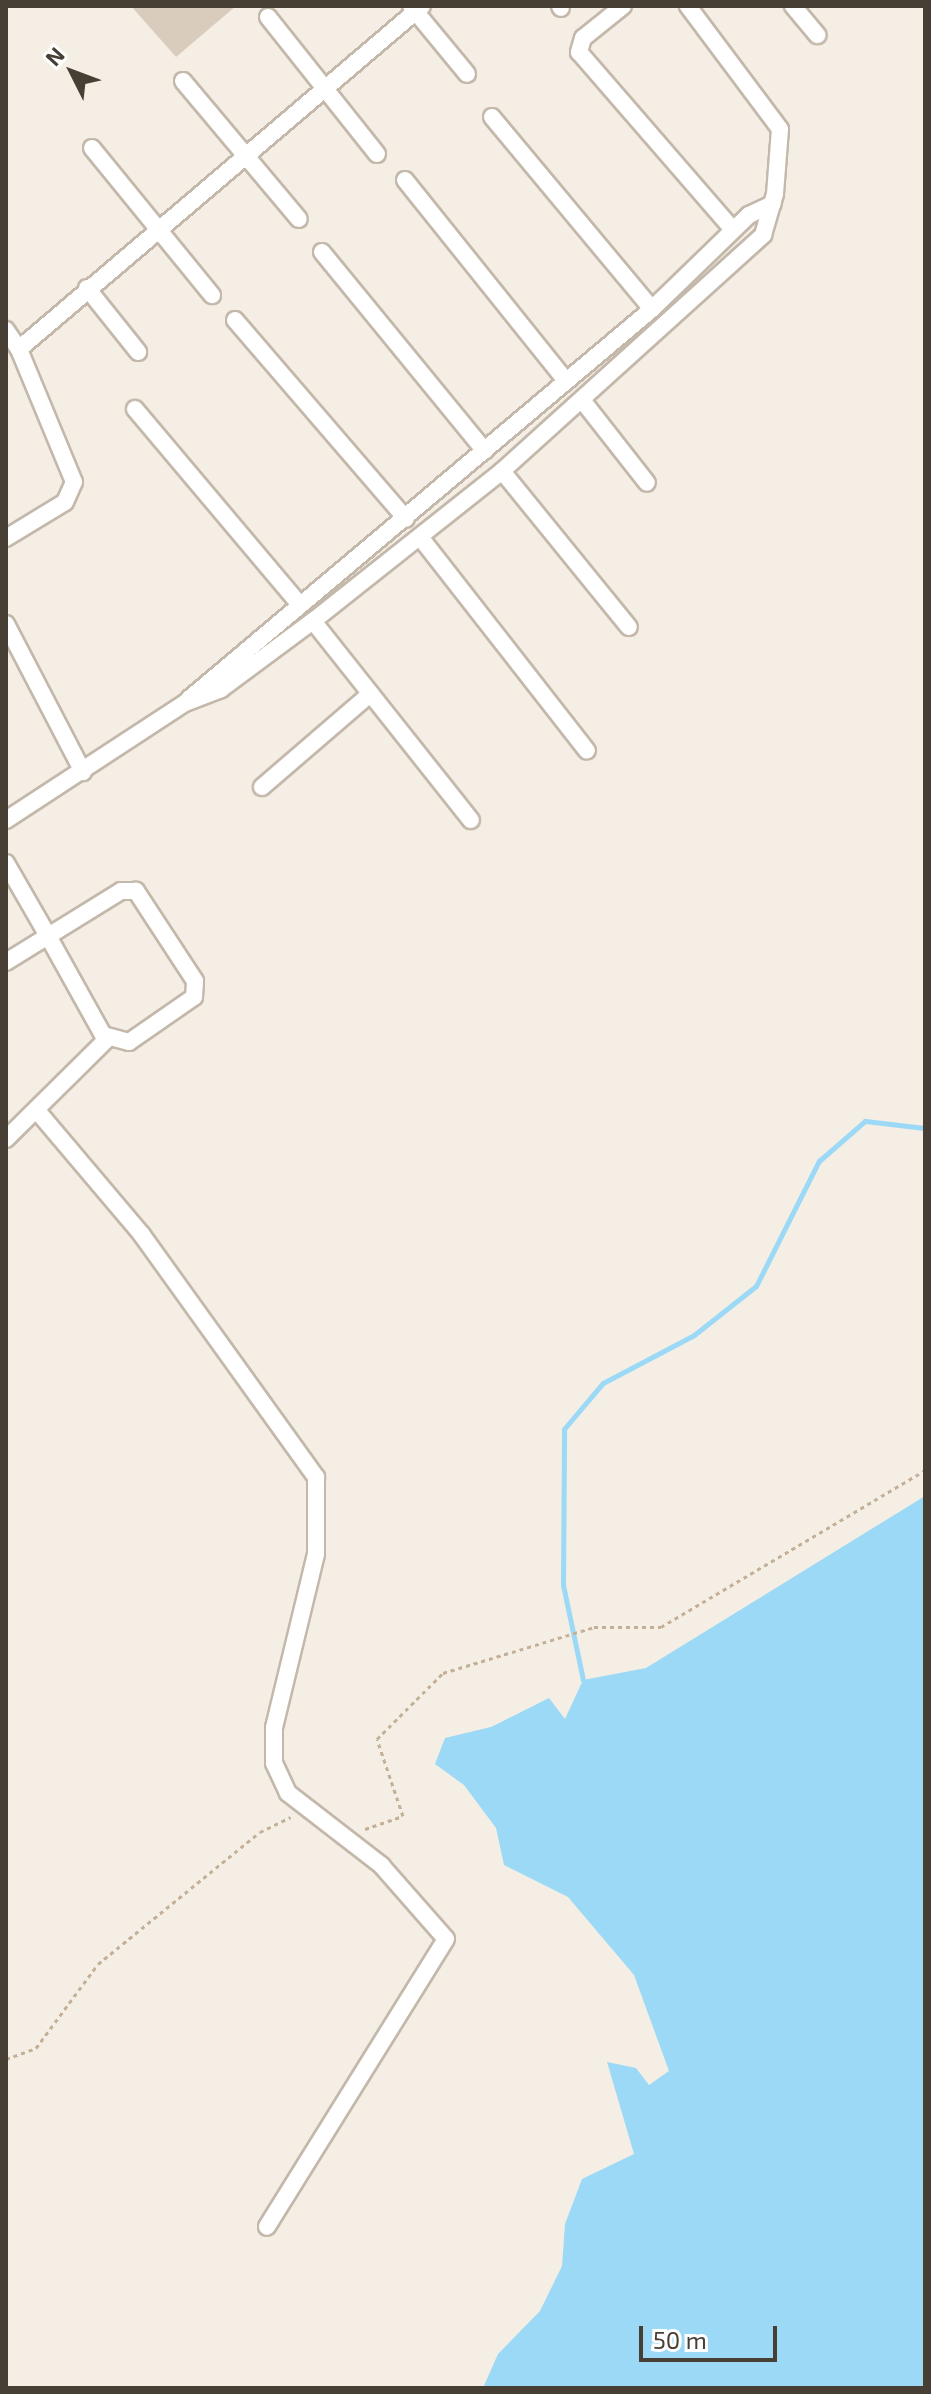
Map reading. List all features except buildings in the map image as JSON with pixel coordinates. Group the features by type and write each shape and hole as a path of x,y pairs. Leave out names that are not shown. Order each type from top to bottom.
{"street":[{"path":"623,6 583,38 579,52 733,230"},
{"path":"185,703 221,689 313,621 502,471 710,288 763,235 773,204 780,129 688,6"},
{"path":"793,6 817,35"},
{"path":"19,349 416,8 467,74"},
{"path":"268,17 377,154"},
{"path":"183,81 299,219"},
{"path":"492,117 652,309"},
{"path":"92,148 212,295"},
{"path":"405,180 566,381"},
{"path":"6,820 185,703 652,309 733,230 773,204"},
{"path":"322,252 485,451"},
{"path":"692,269 710,288"},
{"path":"87,288 138,352"},
{"path":"235,320 406,519"},
{"path":"6,330 19,349 74,482 65,502 6,538"},
{"path":"582,400 647,483"},
{"path":"135,409 300,605"},
{"path":"529,413 545,433"},
{"path":"502,471 629,627"},
{"path":"420,537 587,751"},
{"path":"353,563 366,579"},
{"path":"313,621 471,820"},
{"path":"6,624 83,772"},
{"path":"262,787 370,694"},
{"path":"6,863 48,936 108,1038 129,1042 194,997 195,981 147,900 121,891 48,936 6,962"},
{"path":"6,1139 39,1113 108,1038"},
{"path":"39,1113 142,1235 316,1477 316,1554 274,1728 274,1763 288,1793 381,1865 446,1939 267,2227"}],"path":[{"path":"350,1826 362,1830 403,1816 377,1739 443,1673 594,1627 661,1627 925,1470"},
{"path":"6,2059 36,2048 98,1964 260,1832 286,1817 314,1816"}],"water":[{"path":"925,1496 925,2388 483,2388 498,2354 540,2311 562,2266 565,2224 582,2179 634,2154 607,2062 636,2068 649,2085 669,2071 634,1975 568,1897 504,1865 496,1828 464,1785 435,1764 445,1738 491,1727 549,1698 565,1719 583,1680 646,1668"}],"waterway":[{"path":"583,1680 563,1585 564,1429 603,1383 694,1335 756,1286 819,1161 865,1121 925,1128"}]}
